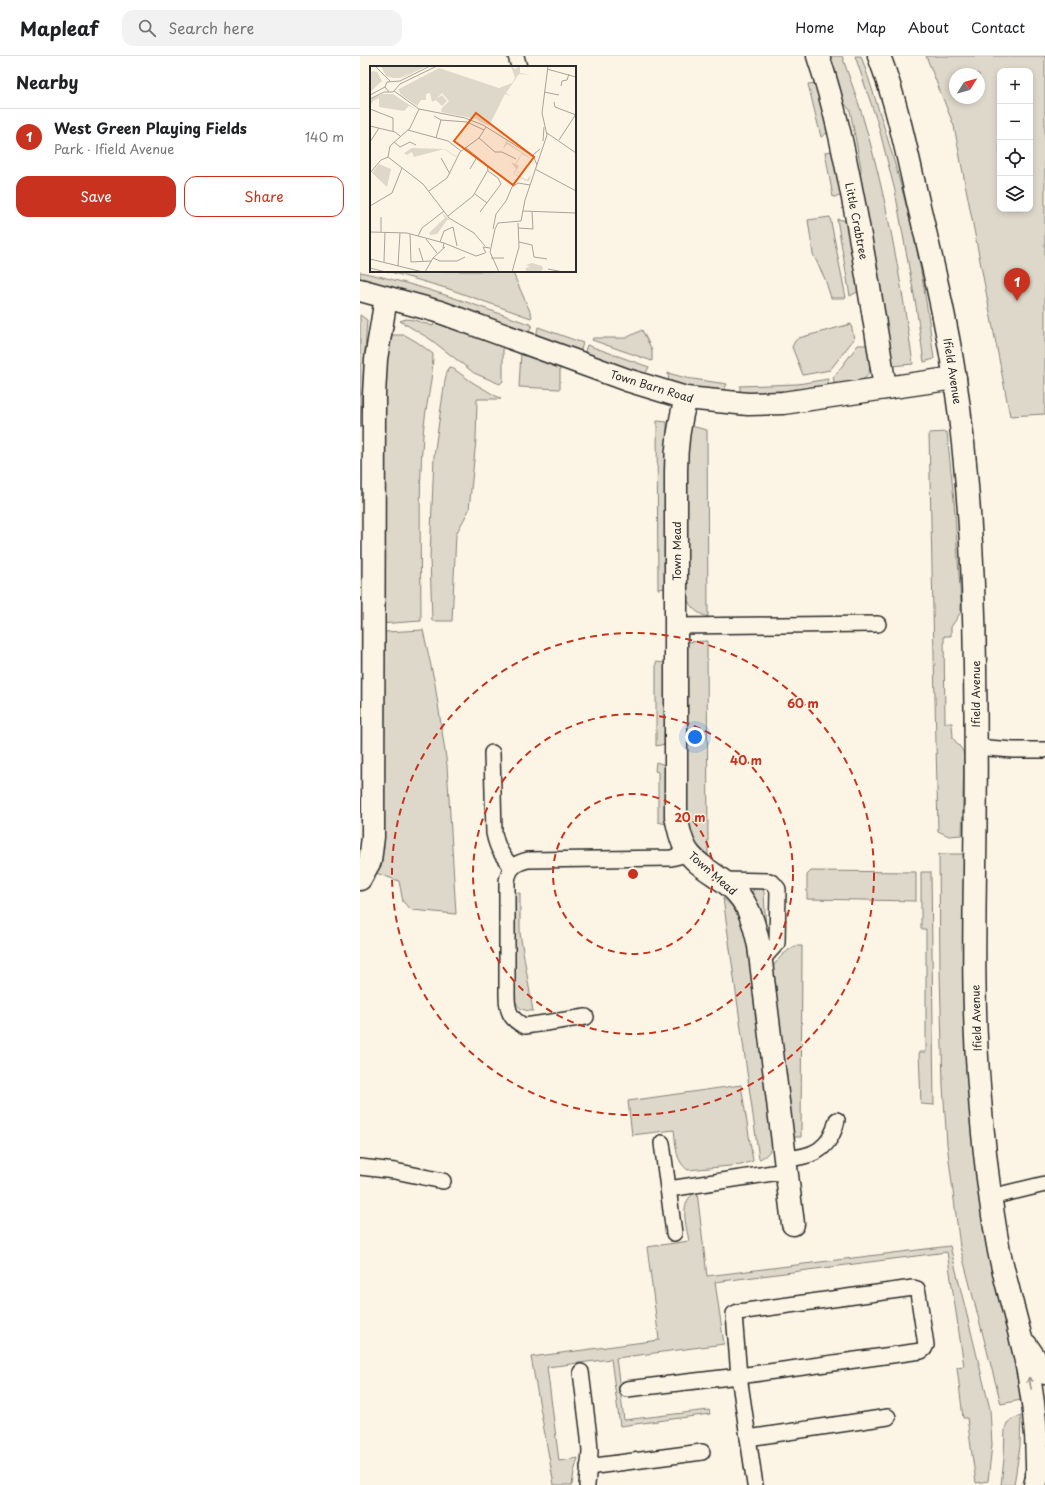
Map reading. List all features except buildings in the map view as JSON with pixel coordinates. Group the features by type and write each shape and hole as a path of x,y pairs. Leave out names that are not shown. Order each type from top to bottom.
{"street":[{"name":"Little Crabtree","path":"818,56 832,99 842,143 873,305 885,388"},
{"name":"Ifield Avenue","path":"879,56 899,121 943,312 955,378 969,502 974,584 974,998 979,1085 991,1197 999,1249 1009,1295 1021,1338 1034,1409 1039,1475"},
{"name":"Town Barn Road","path":"360,290 440,312 627,380 686,398 748,404 783,403 955,378"},
{"path":"360,879 370,861 373,837 367,594 376,359 386,298"},
{"name":"Town Mead","path":"686,398 680,418 677,442 676,817 686,850 694,859 723,880 737,893 749,910 755,928 761,961 793,1224"},
{"name":"Ifield Avenue","path":"1021,1338 1045,1373"}],"lane":[{"path":"516,56 519,66"},
{"path":"676,626 878,624"},
{"path":"975,747 1013,750 1045,750"},
{"path":"492,753 494,833 497,846 502,856 512,867"},
{"path":"586,1017 525,1026 516,1022 511,1016 507,1006 508,873 512,867 519,862 528,860 671,858 679,856 686,850"},
{"path":"723,880 769,881 778,889 777,943 761,961"},
{"path":"669,1189 785,1165 811,1155 820,1150 828,1142 834,1131 837,1120"},
{"path":"662,1143 674,1234"},
{"path":"360,1167 395,1171 442,1181"},
{"path":"991,1197 1045,1184"},
{"path":"627,1389 740,1376 921,1351 926,1345 918,1293 916,1289 912,1288 897,1290 738,1312 734,1314 740,1376 755,1485"},
{"path":"581,1372 590,1437 587,1485"},
{"path":"748,1438 888,1417"},
{"path":"588,1467 702,1452"}],"shaded area":[{"path":"827,56 842,56 859,104 870,142 892,236 913,364 891,366 859,190 861,168 850,110 841,99"},
{"path":"855,56 861,56 868,76 904,196 917,251 924,287 934,359 924,362 916,306 895,191 878,124"},
{"path":"926,56 1045,56 1045,414 1010,416 954,126"},
{"path":"817,83 829,132 821,137 808,84"},
{"path":"835,151 842,196 833,197 825,152"},
{"path":"830,217 846,298 831,298 825,279 813,254 808,220"},
{"path":"837,219 847,221 859,291 850,296"},
{"path":"360,272 425,289 532,325 528,334 360,282"},
{"path":"390,272 512,272 532,316 531,318 449,289"},
{"path":"360,315 367,320 360,428"},
{"path":"406,319 433,326 435,321 503,344 503,381 500,384 474,373 430,339 400,321"},
{"path":"851,324 854,339 830,370 803,375 792,347 795,341 799,338"},
{"path":"538,327 583,343 580,353 536,337"},
{"path":"642,330 652,350 652,361 592,340 593,338 626,338"},
{"path":"389,335 405,335 417,342 433,354 433,364 424,425 421,458 421,621 379,624 382,409"},
{"path":"587,345 649,367 646,373 642,374 584,354"},
{"path":"858,345 868,345 870,357 869,372 862,380 836,387 833,378"},
{"path":"521,352 560,364 560,389 519,387"},
{"path":"451,367 472,382 501,399 477,399 476,440 469,510 456,534 452,621 432,621 430,557 434,456 445,380 448,368"},
{"path":"668,373 686,378 727,384 722,394 669,384"},
{"path":"828,379 829,388 740,396 740,386 798,384"},
{"path":"657,421 667,422 666,588 658,589"},
{"path":"691,426 707,430 708,617 695,610 687,599 686,458"},
{"path":"947,432 954,500 961,612 951,627 951,636 944,636 945,723 952,723 953,738 963,751 964,757 962,835 949,836 938,831 929,433"},
{"path":"423,630 435,684 447,765 456,914 412,910 403,902 399,881 373,872 381,836 385,632"},
{"path":"707,641 708,857 701,854 686,830 685,642"},
{"path":"656,662 665,663 665,744 656,746"},
{"path":"656,762 665,765 666,824 658,822 658,772 655,771"},
{"path":"939,854 964,854 964,1013 991,1256 1014,1360 1021,1400 1001,1404 960,1247 947,1144 943,1086"},
{"path":"811,871 916,872 916,901 807,899 807,875"},
{"path":"921,872 931,872 934,1105 921,1104 919,1052 926,1052 926,929 921,929"},
{"path":"760,887 764,892 766,932 752,896 752,892 755,888"},
{"path":"513,893 520,893 520,933 533,1011 520,1008 516,1003 514,995"},
{"path":"723,898 737,914 745,933 775,1134 772,1146 768,1153 763,1158 759,1159"},
{"path":"795,946 802,946 801,1137 795,1137 790,1134 770,974 774,965 780,958"},
{"path":"741,1085 753,1161 741,1165 688,1170 678,1157 674,1130 632,1135 628,1101"},
{"path":"697,1192 707,1276 950,1246 990,1409 992,1445 988,1481 976,1483 967,1418 963,1418 957,1367 964,1366 947,1252 715,1282 724,1344 616,1358 624,1420 709,1410 710,1414 620,1426 611,1359 547,1367 559,1461 578,1458 572,1485 554,1485 531,1357 659,1340 647,1247 689,1241 685,1221 685,1207 691,1196"},
{"path":"1021,1416 1020,1446 1014,1485 1001,1485 1005,1429 1007,1423 1012,1419"}],"place":[{"name":"West Green Playing Fields","path":"1017,301"}]}
